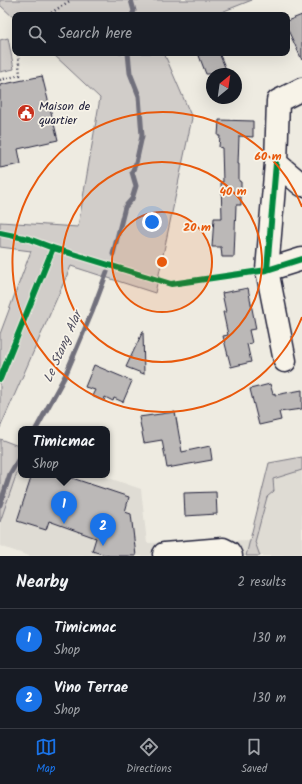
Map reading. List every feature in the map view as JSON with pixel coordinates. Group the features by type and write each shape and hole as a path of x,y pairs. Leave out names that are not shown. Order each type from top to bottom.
{"street":[{"path":"285,361 267,270 276,164 278,101 302,89"},
{"path":"276,164 302,185"},
{"path":"267,270 302,259"},
{"path":"164,554 223,549 229,552 231,556"}],"path":[{"path":"53,12 71,0"},
{"path":"0,80 20,75 18,56"}],"shaded area":[{"path":"0,0 252,0 222,12 12,12 12,16 0,5"},
{"path":"8,38 14,69 0,72 0,40"},
{"path":"55,56 165,56 192,118 155,293 71,266 0,428 0,334 31,251 0,247 0,222 78,227 100,98"},
{"path":"0,439 18,446 18,470 0,522"},
{"path":"302,457 302,556 29,556 0,546 0,522 18,470 18,478 109,478 141,489 147,543 250,540 269,463"},
{"path":"302,457 302,470 273,479 274,491 267,497 255,542 260,556 246,556 269,463"}],"building":[{"path":"302,15 302,60 290,34 290,20"},
{"path":"199,56 220,56 225,68 206,68 206,74"},
{"name":"Maison de quartier","path":"42,76 58,140 18,149 21,164 0,168 0,85"},
{"path":"219,120 253,121 253,137 239,136 238,164 239,181 241,182 241,205 236,205 234,257 222,257 221,247 212,247 214,218 222,218 222,148 219,147"},
{"path":"248,288 256,329 249,330 252,343 247,344 251,362 231,367 223,336 228,335 223,312 226,312 222,293"},
{"path":"143,331 144,374 126,367"},
{"path":"94,365 132,381 123,402 114,398 113,401 105,397 104,401 92,396 95,390 85,387"},
{"path":"270,384 273,394 275,393 275,395 302,390 302,409 279,412 281,420 259,425 250,389"},
{"path":"175,412 182,452 210,446 212,460 167,468 162,440 144,443 139,417"},
{"path":"31,478 72,478 129,497 125,512 131,514 136,556 109,556 92,551 96,538 49,521 46,530 17,521"},
{"path":"216,492 217,514 185,516 184,493"}],"waterway":[{"name":"Le Stang Alar","path":"131,0 134,12"},
{"name":"Le Stang Alar","path":"113,254 125,207 132,199 136,186 132,172 136,163 142,136 139,96 130,73 128,56"},
{"name":"Le Stang Alar","path":"38,426 65,376 107,272"},
{"name":"Le Stang Alar","path":"0,505 10,474 18,460"}],"cycle path":[{"path":"276,163 267,270 302,259"},
{"path":"0,233 29,239 53,248 171,284 267,270"},
{"path":"0,379 53,248"}],"place":[{"name":"Maison de quartier","path":"26,113"},
{"name":"Timicmac","path":"64,524"},
{"name":"Vino Terrae","path":"103,546"}]}
